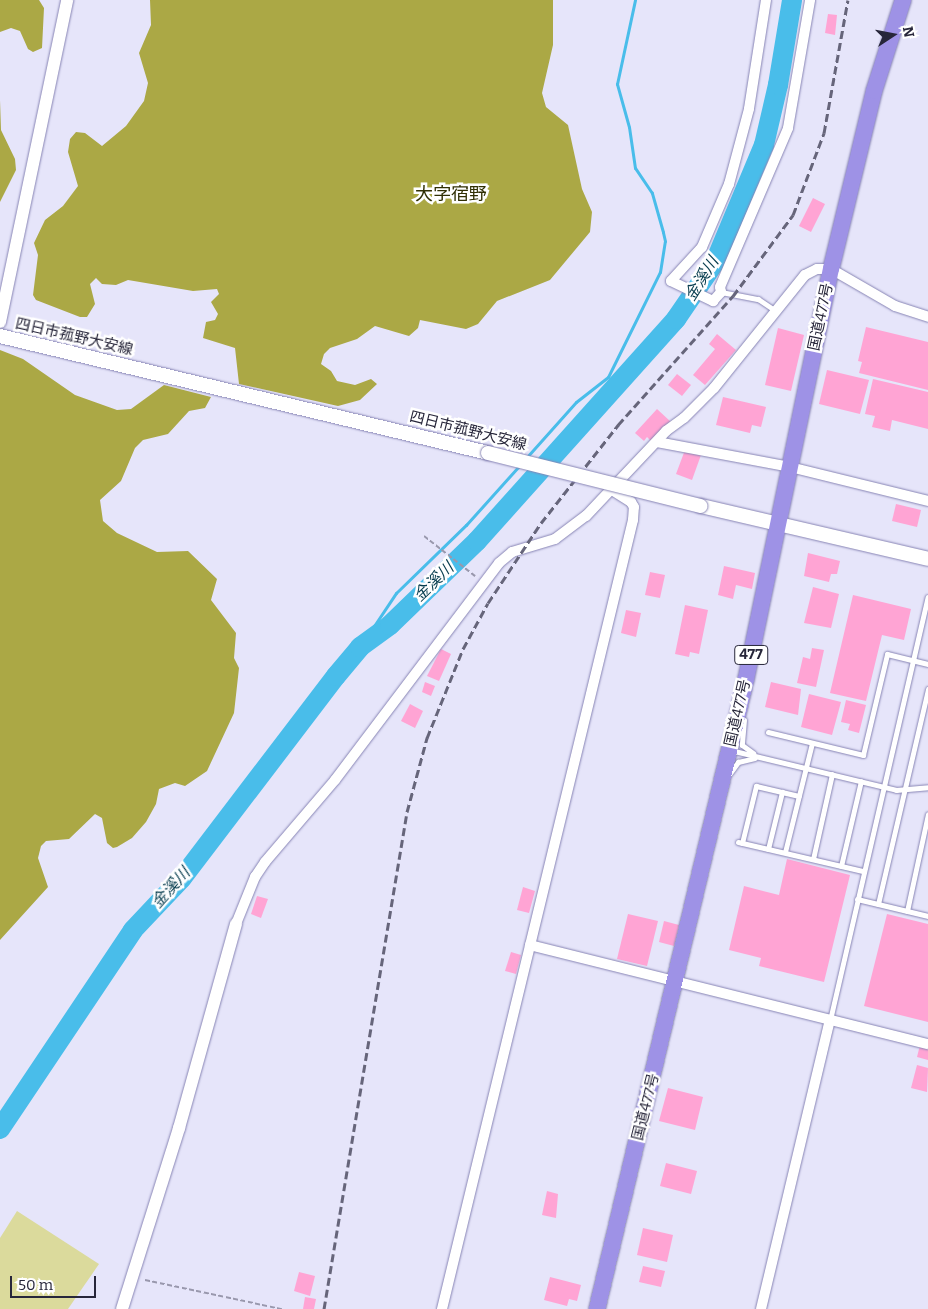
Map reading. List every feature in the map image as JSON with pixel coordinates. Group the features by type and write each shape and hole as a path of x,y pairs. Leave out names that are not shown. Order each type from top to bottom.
{"highway":[{"name":"国道477号","path":"597,1309 677,979 746,679 831,268 874,91 903,0"}],"main road":[{"name":"四日市菰野大安線","path":"0,336 488,453 778,526 928,559"}],"street":[{"path":"0,322 67,0"},
{"path":"766,0 749,109 729,184 702,246 671,281 676,286 710,300 717,299 721,292 720,287 788,128 810,0"},
{"path":"122,1309 179,1128 236,924 255,877 264,862 334,780 499,563 512,552 555,539 586,516 656,442 714,388 805,275 817,269 831,268 895,306 928,317"},
{"path":"656,442 790,467 928,501"},
{"path":"442,1309 633,520 634,508 631,502 612,490"},
{"path":"530,945 677,979 928,1044"},
{"path":"761,1309 830,1020"}],"lane":[{"path":"721,292 758,299 777,312"},
{"path":"830,1020 882,786 928,597"},
{"path":"768,732 863,755 887,654 928,664"},
{"path":"746,679 742,744 746,750 766,759"},
{"path":"878,904 928,689"},
{"path":"786,852 812,743"},
{"path":"730,750 903,790 928,787"},
{"path":"718,800 729,773 738,762 744,759 766,759"},
{"path":"813,859 832,774"},
{"path":"841,866 861,781"},
{"path":"799,796 756,786 740,843 863,871"},
{"path":"768,849 782,792"},
{"path":"907,911 928,814"},
{"path":"857,899 928,916"}],"path":[{"path":"424,536 470,572"},
{"path":"132,1275 282,1309"}],"shaded area":[{"path":"0,0 39,0 44,8 42,48 33,52 28,49 20,31 11,28 0,32"},
{"path":"150,0 553,0 553,45 542,93 546,107 568,125 582,189 592,212 590,232 550,280 497,301 478,324 466,329 420,320 418,328 409,336 375,326 357,339 330,348 324,354 321,364 331,371 337,381 355,385 371,379 377,384 360,400 338,406 239,384 235,348 203,338 206,322 215,320 218,314 211,302 219,294 217,289 193,291 128,280 116,285 102,284 96,278 90,284 95,304 87,317 80,317 36,300 33,295 38,255 34,243 45,220 63,206 78,186 68,152 70,139 76,132 85,133 102,146 126,126 144,101 148,83 139,53 151,25"},
{"path":"0,100 1,130 15,159 16,170 0,202"},
{"path":"0,350 23,359 75,395 117,410 131,409 164,385 211,397 205,408 189,411 168,434 143,440 135,448 121,481 100,500 103,521 117,533 157,552 188,551 217,579 211,600 236,633 234,658 239,668 234,713 207,771 185,786 175,783 159,789 156,804 146,822 132,838 117,847 113,848 107,843 102,818 95,814 69,839 46,841 41,846 38,858 48,887 0,940"},
{"path":"17,1211 99,1264 68,1309 0,1309 0,1238"}],"building":[{"path":"828,14 837,15 835,35 825,33"},
{"path":"813,198 825,204 811,232 799,226"},
{"path":"866,327 928,342 928,390 859,373 862,362 858,361"},
{"path":"778,328 804,335 791,391 765,385"},
{"path":"717,334 736,350 705,385 693,375 715,349 709,344"},
{"path":"827,370 869,380 860,414 819,404"},
{"path":"677,374 691,385 682,396 668,385"},
{"path":"873,379 928,392 928,429 892,420 890,431 872,427 875,416 865,414"},
{"path":"723,397 766,407 761,427 752,425 750,433 716,425"},
{"path":"657,409 671,422 651,441 647,437 644,441 635,433"},
{"path":"685,450 701,455 692,480 676,474"},
{"path":"896,504 921,510 917,527 892,521"},
{"path":"808,553 840,561 837,574 831,574 829,582 804,576"},
{"path":"724,566 755,573 752,589 736,585 733,599 718,595"},
{"path":"650,572 665,575 660,598 645,595"},
{"path":"813,587 839,594 831,628 804,623"},
{"path":"853,595 911,609 904,640 882,635 866,701 830,693"},
{"path":"685,605 708,610 699,654 690,652 689,657 675,654"},
{"path":"626,610 641,613 636,637 621,633"},
{"path":"812,648 824,650 816,687 797,683 803,657 810,659"},
{"path":"441,649 451,654 439,681 427,676"},
{"path":"425,682 435,686 431,696 422,692"},
{"path":"771,682 801,689 798,715 765,707"},
{"path":"809,694 841,702 832,735 801,727"},
{"path":"846,700 866,705 859,733 848,730 850,724 841,722"},
{"path":"410,704 423,711 415,728 401,721"},
{"path":"787,859 850,875 824,982 759,966 761,958 729,950 744,886 779,895"},
{"path":"523,887 535,891 529,913 517,910"},
{"path":"257,896 268,899 261,918 251,914"},
{"path":"628,914 658,921 647,966 617,959"},
{"path":"887,914 928,924 928,1022 864,1006"},
{"path":"664,921 679,925 674,946 659,942"},
{"path":"511,952 521,955 516,974 505,971"},
{"path":"920,1045 928,1046 928,1060 917,1057"},
{"path":"917,1065 928,1068 927,1092 911,1088"},
{"path":"668,1088 703,1097 695,1130 659,1121"},
{"path":"666,1163 697,1171 691,1194 660,1186"},
{"path":"547,1191 558,1194 556,1218 542,1215"},
{"path":"643,1228 673,1235 667,1262 637,1255"},
{"path":"643,1266 665,1271 661,1287 639,1282"},
{"path":"299,1272 315,1276 310,1296 294,1291"},
{"path":"550,1277 581,1285 577,1301 569,1299 567,1306 544,1300"},
{"path":"305,1297 316,1299 314,1309 303,1309"}],"waterway":[{"path":"526,458 576,402 608,377 660,272 665,241 663,232 652,193 635,168 629,127 617,84 635,0"},
{"name":"金溪川","path":"0,1129 133,930 182,878 360,647 390,625 477,541 676,319 715,262 764,145 778,85 792,0"},
{"path":"360,647 396,593 466,525 519,466"}],"railway":[{"path":"324,1309 407,812 427,738 463,649 488,603 541,523 618,425 733,296 793,215 824,133 848,0"}],"district":[{"name":"大字宿野","path":"451,194"}]}
